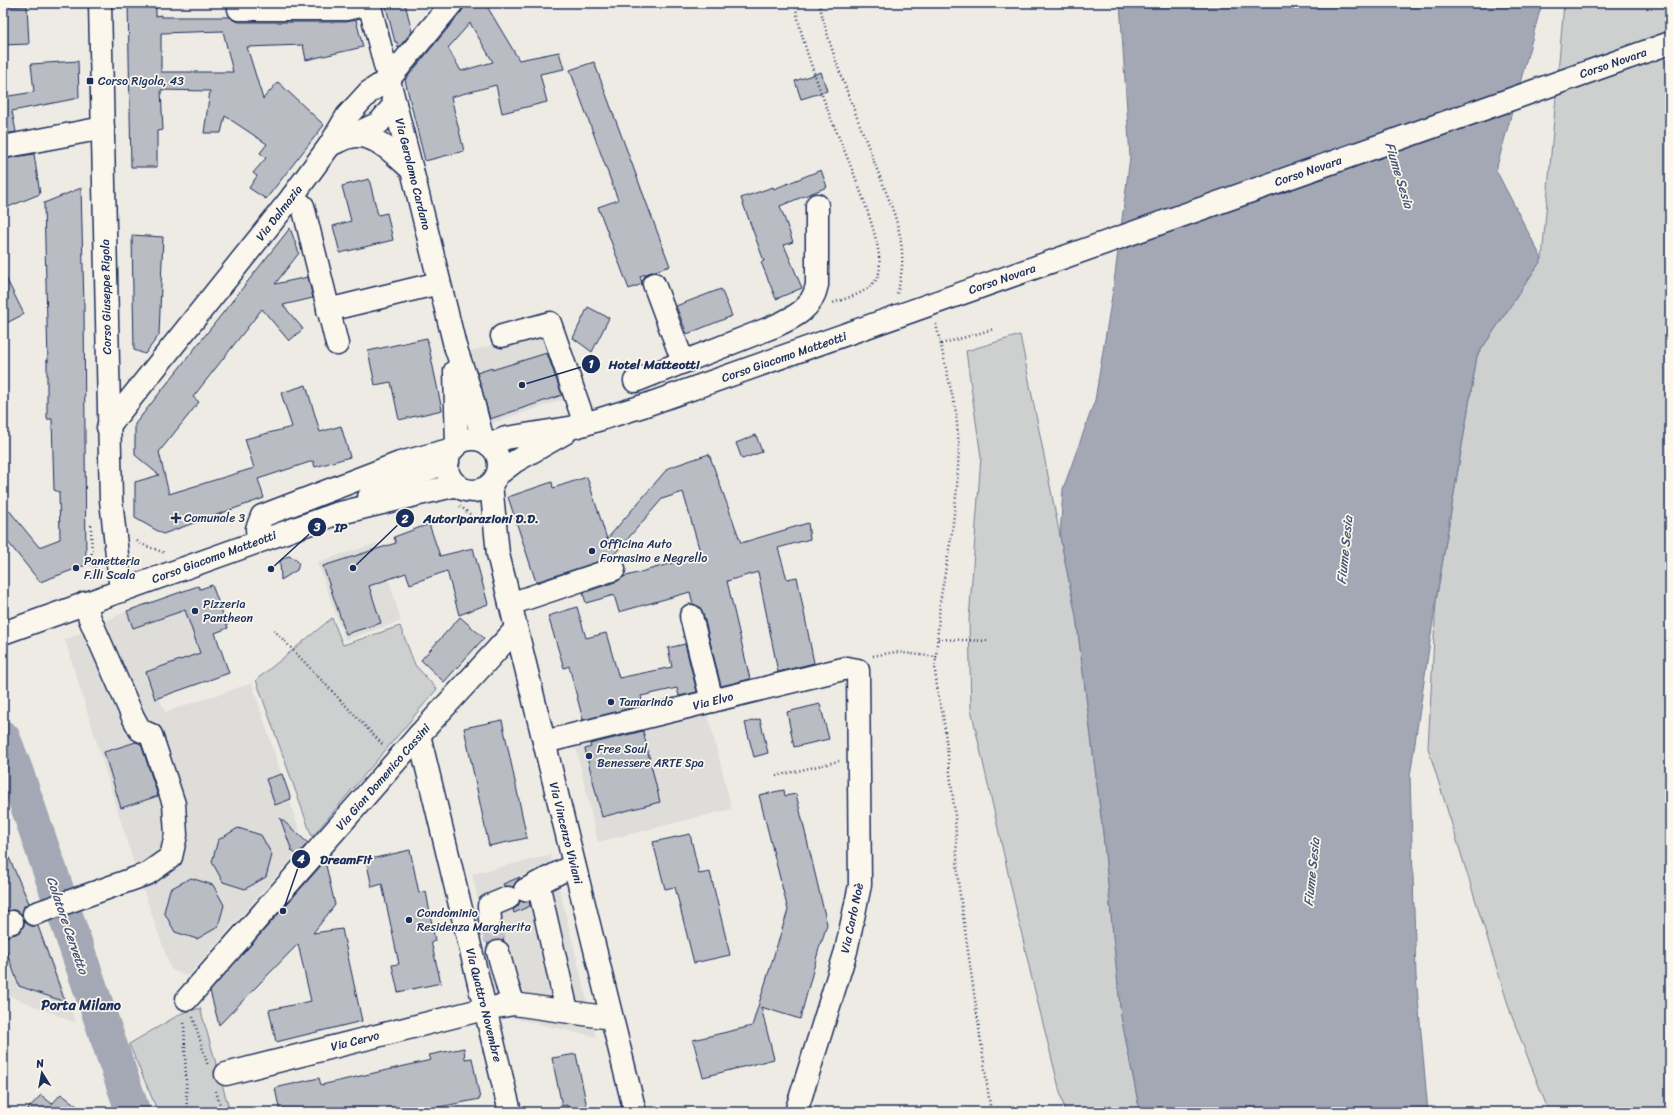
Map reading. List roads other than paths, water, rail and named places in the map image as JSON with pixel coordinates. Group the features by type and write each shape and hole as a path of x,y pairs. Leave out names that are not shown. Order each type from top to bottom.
{"street":[{"name":"Corso Giuseppe Rigola","path":"100,3 108,427 111,500 121,591"},
{"name":"Via Dalmazia","path":"108,427 292,197 330,145 347,116 369,92 389,79 452,3"},
{"path":"239,9 346,9 369,4"},
{"name":"Via Gerolamo Cardano","path":"369,4 412,170 455,346 486,443"},
{"name":"Corso Novara","path":"938,302 1670,43"},
{"path":"330,145 379,123 395,104"},
{"path":"3,147 103,128"},
{"path":"351,136 371,138 390,151 412,170"},
{"path":"292,197 303,206 337,344"},
{"path":"643,406 634,372 683,362 797,316 809,304 815,296 817,285 817,205"},
{"path":"328,310 439,283"},
{"path":"654,284 683,362"},
{"name":"Corso Giacomo Matteotti","path":"486,443 580,425 643,406 938,302"},
{"path":"502,336 550,323 580,425"},
{"name":"Via Gerolamo Cardano","path":"452,452 455,346"},
{"name":"Corso Giacomo Matteotti","path":"494,480 514,462 580,425"},
{"path":"259,540 257,529 262,516 400,463 452,452 471,439 486,443 493,449 499,464 494,480 480,490 463,488 449,475 452,452"},
{"name":"Corso Giacomo Matteotti","path":"336,514 452,452"},
{"name":"Via Vincenzo Viviani","path":"494,480 498,554 635,1112"},
{"name":"Corso Giacomo Matteotti","path":"3,633 32,622 86,593 121,591 259,540 336,514 463,488"},
{"name":"Via Vincenzo Viviani","path":"463,488 498,554"},
{"path":"510,604 614,569"},
{"path":"38,912 147,874 171,857 176,835 174,804 151,735 140,730 133,717 90,619 86,593"},
{"path":"691,616 712,701"},
{"name":"Via Gian Domenico Cassini","path":"187,999 419,735 516,628"},
{"name":"Via Elvo","path":"544,742 847,668 858,670"},
{"name":"Via Carlo Noè","path":"796,1112 846,951 860,885 858,670"},
{"name":"Via Quattro Novembre","path":"419,735 510,1112"},
{"path":"490,919 489,906 574,865"},
{"path":"524,890 567,1011"},
{"path":"498,952 514,1004"},
{"name":"Via Cervo","path":"216,1077 484,1009 514,1004 612,1018"}],"water":[{"name":"Fiume Sesia","path":"1120,3 1542,3 1496,170 1542,259 1477,356 1436,601 1410,776 1416,976 1428,1112 1140,1112 1121,1016 1103,833 1076,616 1060,537 1063,489 1095,400 1113,290 1130,157"}],"waterway":[{"name":"Colatore Cervetto","path":"3,738 133,1112"}],"tunnel":[{"path":"490,919 498,952"}],"place":[{"name":"Corso Rigola, 43","path":"90,81"},
{"name":"Hotel Matteotti","path":"522,385"},
{"name":"Comunale 3","path":"176,518"},
{"name":"Officina Auto Fornasino e Negrello","path":"592,551"},
{"name":"Panetteria F.lli Scala","path":"76,568"},
{"name":"Autoriparazioni D.D.","path":"353,568"},
{"name":"IP","path":"271,569"},
{"name":"Pizzeria Pantheon","path":"195,611"},
{"name":"Tamarindo","path":"611,702"},
{"name":"Free Soul Benessere ARTE Spa","path":"589,756"},
{"name":"DreamFit","path":"283,911"},
{"name":"Condominio Residenza Margherita","path":"409,920"}],"district":[{"name":"Porta Milano","path":"81,1005"}]}
